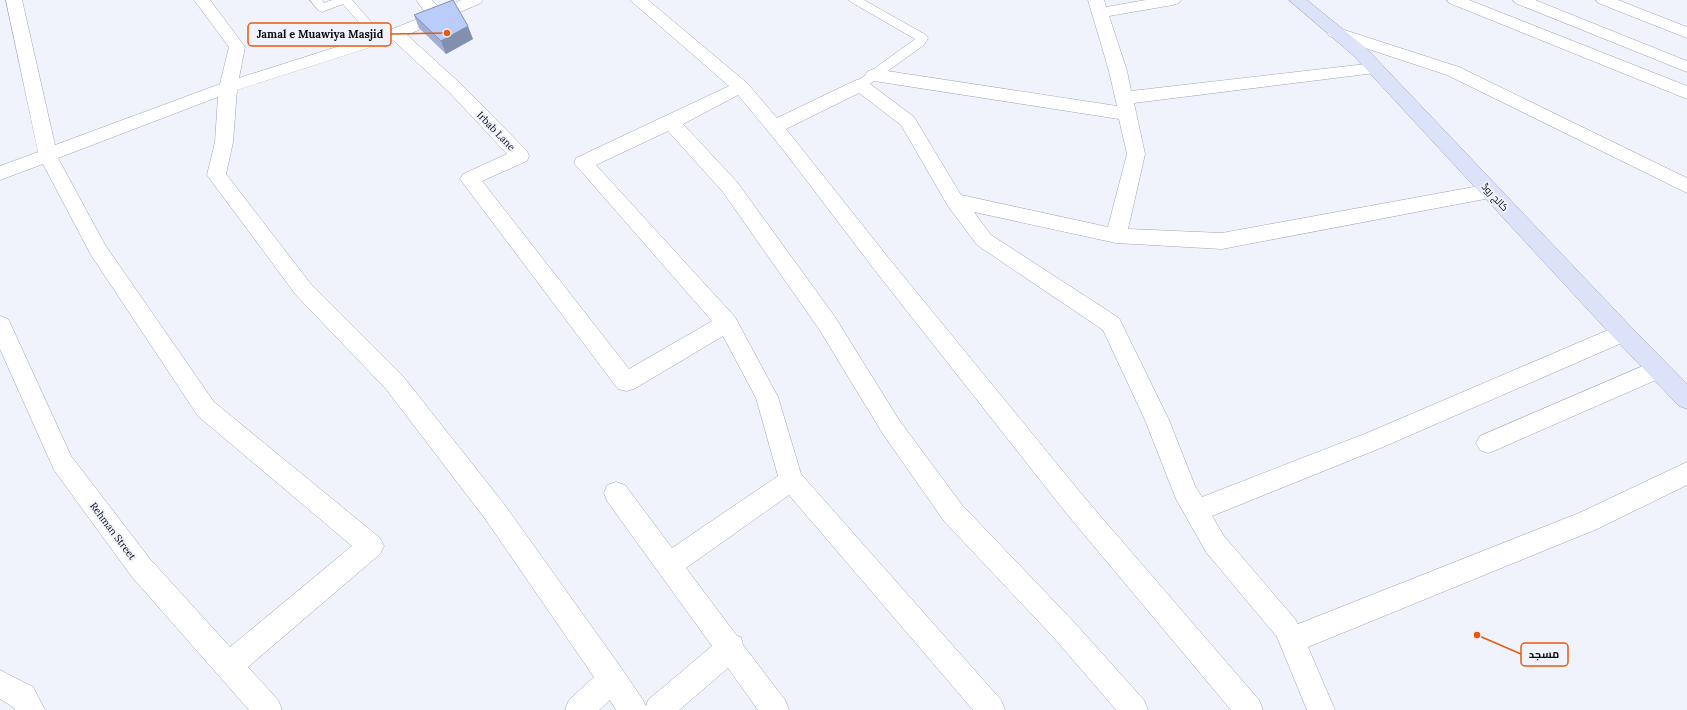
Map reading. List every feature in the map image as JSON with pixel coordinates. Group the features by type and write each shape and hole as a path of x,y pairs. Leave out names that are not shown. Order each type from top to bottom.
{"main road":[{"name":"کالج روڈ","path":"1297,0 1360,52 1623,333 1687,399"}],"street":[{"path":"14,0 48,156 98,250 206,409 371,546 229,666"},
{"path":"202,0 237,47 228,87 224,142 216,175 303,289 394,382 495,512 633,710"},
{"path":"424,0 437,16"},
{"path":"0,173 228,87 388,37 475,0"},
{"path":"638,0 741,86 775,127 884,268 1075,505 1249,710"},
{"path":"1116,236 1136,154 1118,71 1098,7 1174,0"},
{"path":"1455,0 1687,93"},
{"path":"1522,0 1687,67"},
{"path":"1604,0 1687,33"},
{"path":"1335,32 1453,71 1687,186"},
{"name":"Irbab Lane","path":"388,37 456,90 520,156 470,180 626,382 727,323"},
{"path":"775,127 867,80 1125,106 1374,68"},
{"path":"867,80 908,121 955,201 984,240 1110,324 1157,420 1185,491 1215,544 1286,628 1321,710"},
{"path":"741,86 671,122 583,163 727,323 767,397 791,480 991,710"},
{"path":"671,122 730,187 827,323 891,428 953,513 1064,630 1134,710"},
{"path":"955,201 1116,236 1222,241 1490,191"},
{"name":"Rehman Street","path":"0,325 62,463 141,568 268,710"},
{"path":"1196,511 1375,440 1623,333"},
{"path":"1488,443 1657,369"},
{"path":"1292,640 1588,521 1687,473"},
{"path":"669,564 791,480"},
{"path":"616,493 731,647 775,710"},
{"path":"658,710 731,647"},
{"path":"579,710 612,679"},
{"path":"0,684 24,697 31,710"}],"lane":[{"path":"316,0 322,8 342,0"},
{"path":"346,0 388,37"},
{"path":"855,0 922,38 920,42 867,80"}],"building":[{"path":"453,0 468,26 441,41 414,15"}],"place":[{"name":"Jamal e Muawiya Masjid","path":"447,33"},
{"name":"مسجد","path":"1477,635"}]}
